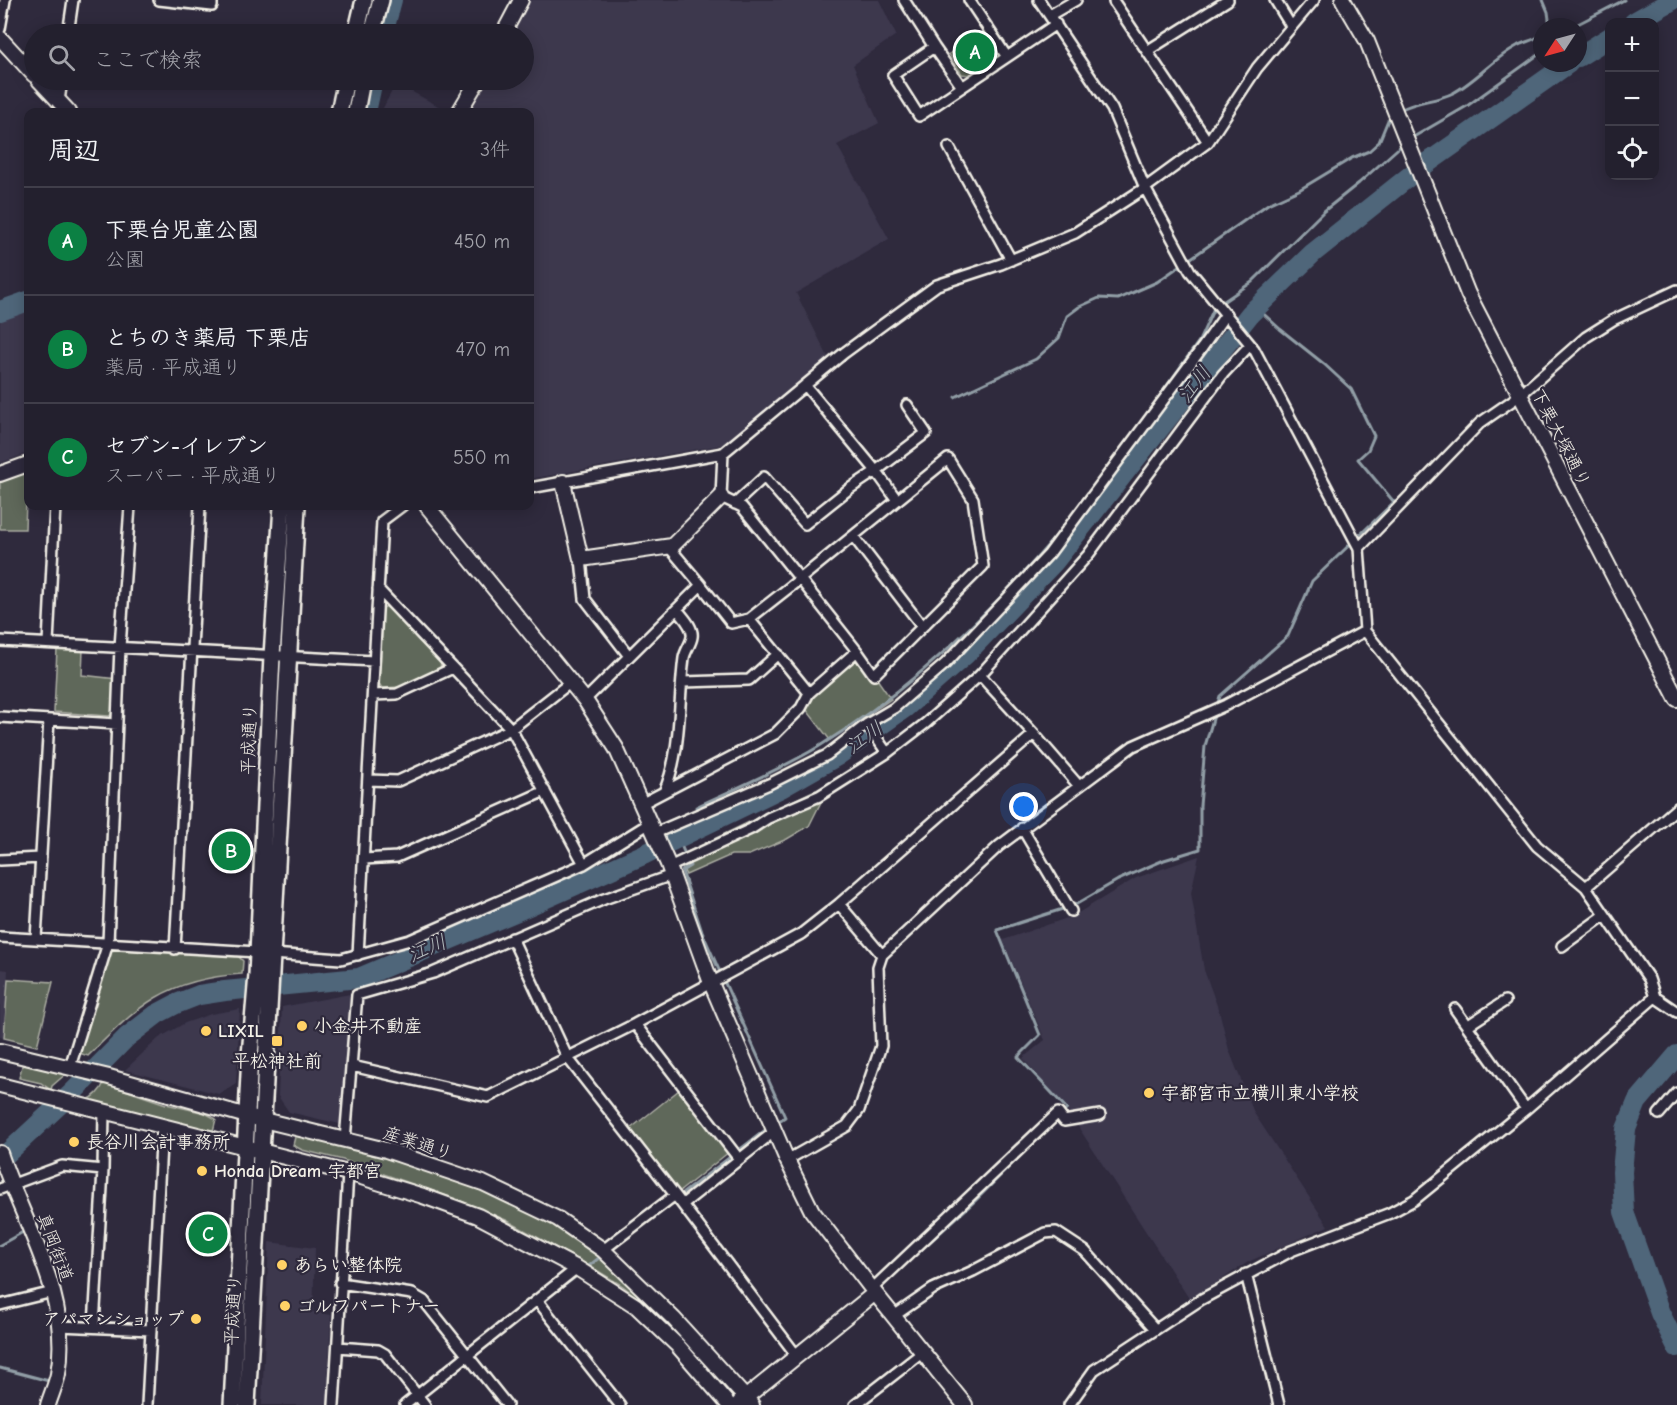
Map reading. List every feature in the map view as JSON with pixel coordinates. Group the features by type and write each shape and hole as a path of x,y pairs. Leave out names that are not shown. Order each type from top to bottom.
{"main road":[{"path":"358,24 364,0"},
{"path":"375,24 381,0"},
{"path":"340,108 344,90"},
{"path":"357,108 360,90"},
{"name":"平成通り","path":"247,1405 270,1002 264,974 272,656 282,510"},
{"name":"平成通り","path":"265,953 289,656 297,510"},
{"name":"平成通り","path":"232,1405 254,1005 264,974"}],"street":[{"path":"0,28 5,0"},
{"path":"69,24 73,0"},
{"path":"159,0 212,6 212,0"},
{"path":"508,24 521,0"},
{"path":"904,0 962,87"},
{"path":"969,0 1006,57"},
{"path":"1039,0 1112,109 1145,188 1190,271 1254,349 1359,548 1365,632 1537,846 1586,887 1649,979 1655,997 1677,1012"},
{"path":"1050,15 1076,0"},
{"path":"1147,51 1228,0"},
{"path":"1275,0 1291,26"},
{"path":"534,487 723,453 844,353 937,285 1011,260 1075,233 1145,188 1208,142 1257,68 1314,0"},
{"name":"下栗大塚通り","path":"1343,0 1366,41 1467,294 1677,699"},
{"path":"1114,1 1208,142"},
{"path":"934,47 893,75 919,116 1056,24"},
{"path":"0,38 24,64"},
{"path":"48,90 65,108"},
{"path":"58,101 60,90"},
{"path":"461,108 472,90"},
{"path":"949,147 1011,260"},
{"path":"1359,548 1480,423 1519,396 1586,337 1613,320 1677,290"},
{"path":"0,937 341,959 410,940 654,831 770,784 827,755 867,724 894,708 945,664 1049,554 1226,315"},
{"path":"345,1140 357,995 433,973 604,899 751,829 768,818 819,796 887,753 926,723 980,675 1089,555 1223,374 1250,345"},
{"path":"805,385 897,500"},
{"path":"735,504 764,477 805,524 926,433 907,405"},
{"path":"581,559 672,546 721,497 723,453"},
{"path":"669,547 731,623 749,619 800,579 948,459 973,499 983,566 874,675 857,651 800,579 742,507 721,497"},
{"path":"0,474 24,465"},
{"path":"563,482 581,559 585,599 629,656"},
{"path":"48,643 55,510"},
{"path":"73,1068 108,943 120,647 130,510"},
{"path":"175,949 200,510"},
{"path":"358,955 382,521 397,510"},
{"path":"432,510 585,700 616,748 670,868 711,983 812,1210 965,1405"},
{"path":"853,536 922,626"},
{"path":"585,700 701,585"},
{"path":"378,589 511,729 584,864"},
{"path":"664,792 671,775 683,682 684,656 693,637 691,628 677,609"},
{"path":"749,619 810,693"},
{"path":"788,1160 847,1126 859,1110 881,1046 878,967 882,955 999,846 1133,746 1226,705 1365,632"},
{"path":"0,640 374,661"},
{"path":"641,804 775,734 801,708 810,693 857,651"},
{"path":"683,682 748,680 778,654"},
{"path":"373,694 397,694 453,668"},
{"path":"980,675 1079,786"},
{"path":"368,780 398,781 511,729 571,682"},
{"path":"0,717 117,724"},
{"path":"36,939 49,720"},
{"path":"867,724 887,753"},
{"path":"352,1066 488,1097 635,1024 801,934 1034,734"},
{"path":"364,859 397,857 545,791"},
{"path":"1586,887 1677,808"},
{"path":"1022,828 1071,911"},
{"path":"0,860 41,858"},
{"path":"839,903 882,955"},
{"path":"1562,946 1605,915"},
{"path":"512,939 567,1057 797,1356"},
{"path":"1069,1405 1094,1371 1155,1329 1246,1274 1291,1251 1390,1213 1414,1200 1526,1109 1655,997"},
{"path":"1467,1026 1505,1000"},
{"path":"1455,1009 1526,1109"},
{"path":"635,1024 739,1159"},
{"name":"産業通り","path":"0,1051 109,1077 247,1116 386,1150 483,1183 558,1219 603,1250 674,1319 745,1403"},
{"path":"0,1085 348,1173 478,1216 577,1268 636,1306 678,1346 729,1405"},
{"path":"1659,1114 1677,1093"},
{"path":"94,1326 104,1112"},
{"path":"745,1403 874,1291 1058,1113 1064,1121 1100,1115"},
{"path":"147,1405 162,1126"},
{"path":"682,1204 775,1131"},
{"name":"真岡街道","path":"0,1153 6,1183 37,1246 54,1292 59,1326 58,1374 48,1405"},
{"path":"6,1183 62,1166 103,1170"},
{"path":"334,1405 348,1173"},
{"path":"603,1250 675,1195"},
{"path":"894,1316 933,1289 1045,1233 1056,1232 1085,1251 1155,1329"},
{"path":"405,1405 577,1268"},
{"path":"1246,1274 1279,1405"},
{"path":"340,1283 412,1294 424,1300 507,1405"},
{"path":"0,1305 54,1292"},
{"path":"537,1300 619,1405"},
{"path":"59,1326 151,1330"},
{"path":"338,1347 378,1350 386,1354 425,1405"},
{"path":"855,1405 923,1352"}],"shaded area":[{"path":"528,0 879,0 896,35 853,65 879,123 837,145 889,239 796,293 830,361 721,445 534,478 534,108 471,108 481,90 534,90 534,24 515,24"},
{"path":"392,90 409,90 442,108 383,108"},
{"path":"24,302 24,454 0,463 0,311"},
{"name":"宇都宮市立横川東小学校","path":"1199,856 1191,893 1204,970 1220,1014 1229,1050 1254,1113 1328,1226 1248,1262 1190,1300 1070,1114 1023,1058 1045,1040 1003,940 1073,916 1136,878"},
{"path":"0,969 8,970 4,1038 0,1037"},
{"path":"350,994 340,1124 289,1112 278,1096 282,1007"},
{"path":"240,1009 236,1083 219,1094 125,1070 159,1038 185,1023 211,1014"},
{"path":"269,1242 315,1248 313,1312 331,1315 327,1405 262,1405"}],"green space":[{"path":"985,30 998,50 996,57 970,75 962,74 949,54"},
{"path":"24,472 25,529 0,529 0,481"},
{"path":"389,606 441,660 440,670 400,687 382,688 378,682 381,608"},
{"path":"57,649 83,649 82,675 117,679 116,711 109,716 54,712"},
{"path":"863,659 891,699 830,740 806,709 819,687 853,660"},
{"path":"815,790 821,802 809,826 787,839 749,855 731,855 686,875 677,857"},
{"path":"116,948 237,955 243,961 242,974 193,982 156,998 123,1022 88,1056 79,1053 109,954"},
{"path":"8,979 53,982 37,1046 4,1038"},
{"path":"23,1062 67,1073 52,1086 51,1090 41,1083 19,1078"},
{"path":"104,1083 166,1104 205,1113 216,1119 213,1131 87,1100 97,1093"},
{"path":"679,1090 729,1152 679,1192 630,1129"},
{"path":"296,1133 434,1168 556,1223 605,1260 650,1302 722,1384 654,1311 623,1286 593,1268 506,1220 456,1199 343,1160 302,1150 293,1145"}],"waterway":[{"path":"386,24 392,0"},
{"path":"1543,0 1549,18"},
{"path":"1587,19 1624,0"},
{"name":"江川","path":"1641,18 1673,0"},
{"path":"1400,110 1453,93 1509,51 1533,39"},
{"name":"江川","path":"1587,51 1605,40"},
{"path":"1410,139 1467,106 1533,58"},
{"name":"江川","path":"0,1160 73,1092 127,1037 157,1014 176,1004 199,995 225,991 359,978 645,854 781,788 837,756 906,707 965,655 1054,562 1250,314 1313,253 1416,171 1556,72"},
{"path":"367,108 371,90"},
{"path":"955,397 1036,359 1059,338 1067,316 1079,307 1099,298 1118,299 1157,282 1268,204 1299,190 1352,158 1369,151 1379,142 1392,116"},
{"path":"1128,440 1199,341 1214,308 1252,282 1324,211 1404,143"},
{"path":"0,311 24,302"},
{"path":"1217,706 1220,696 1288,636 1312,581 1394,502 1358,459 1368,450 1374,436 1351,389 1256,307"},
{"path":"704,826 696,807 818,747 852,725 917,675 1008,590 1062,529"},
{"path":"1061,1115 1067,1109 1018,1057 1040,1035 997,930 1075,905 1118,880 1164,860 1200,849 1200,806 1205,746 1215,712"},
{"path":"678,838 690,866 682,871 702,932 785,1117 776,1123"},
{"path":"1677,1055 1637,1102 1626,1129 1622,1172 1624,1212 1660,1313 1677,1347"},
{"path":"678,1197 768,1128"},
{"path":"889,1279 975,1201 1039,1137"},
{"path":"0,1245 23,1232"},
{"path":"585,1269 604,1254"},
{"path":"526,1314 578,1275"},
{"path":"0,1368 49,1381"}],"place":[{"name":"下栗台児童公園","path":"975,52"},
{"name":"とちのき薬局 下栗店","path":"231,851"},
{"name":"小金井不動産","path":"302,1026"},
{"name":"LIXIL","path":"206,1031"},
{"name":"平松神社前","path":"277,1041"},
{"name":"宇都宮市立横川東小学校","path":"1149,1093"},
{"name":"長谷川会計事務所","path":"74,1142"},
{"name":"Honda Dream 宇都宮","path":"202,1171"},
{"name":"セブン-イレブン","path":"208,1234"},
{"name":"あらい整体院","path":"282,1265"},
{"name":"ゴルフパートナー","path":"285,1306"},
{"name":"アパマンショップ","path":"196,1319"}]}
